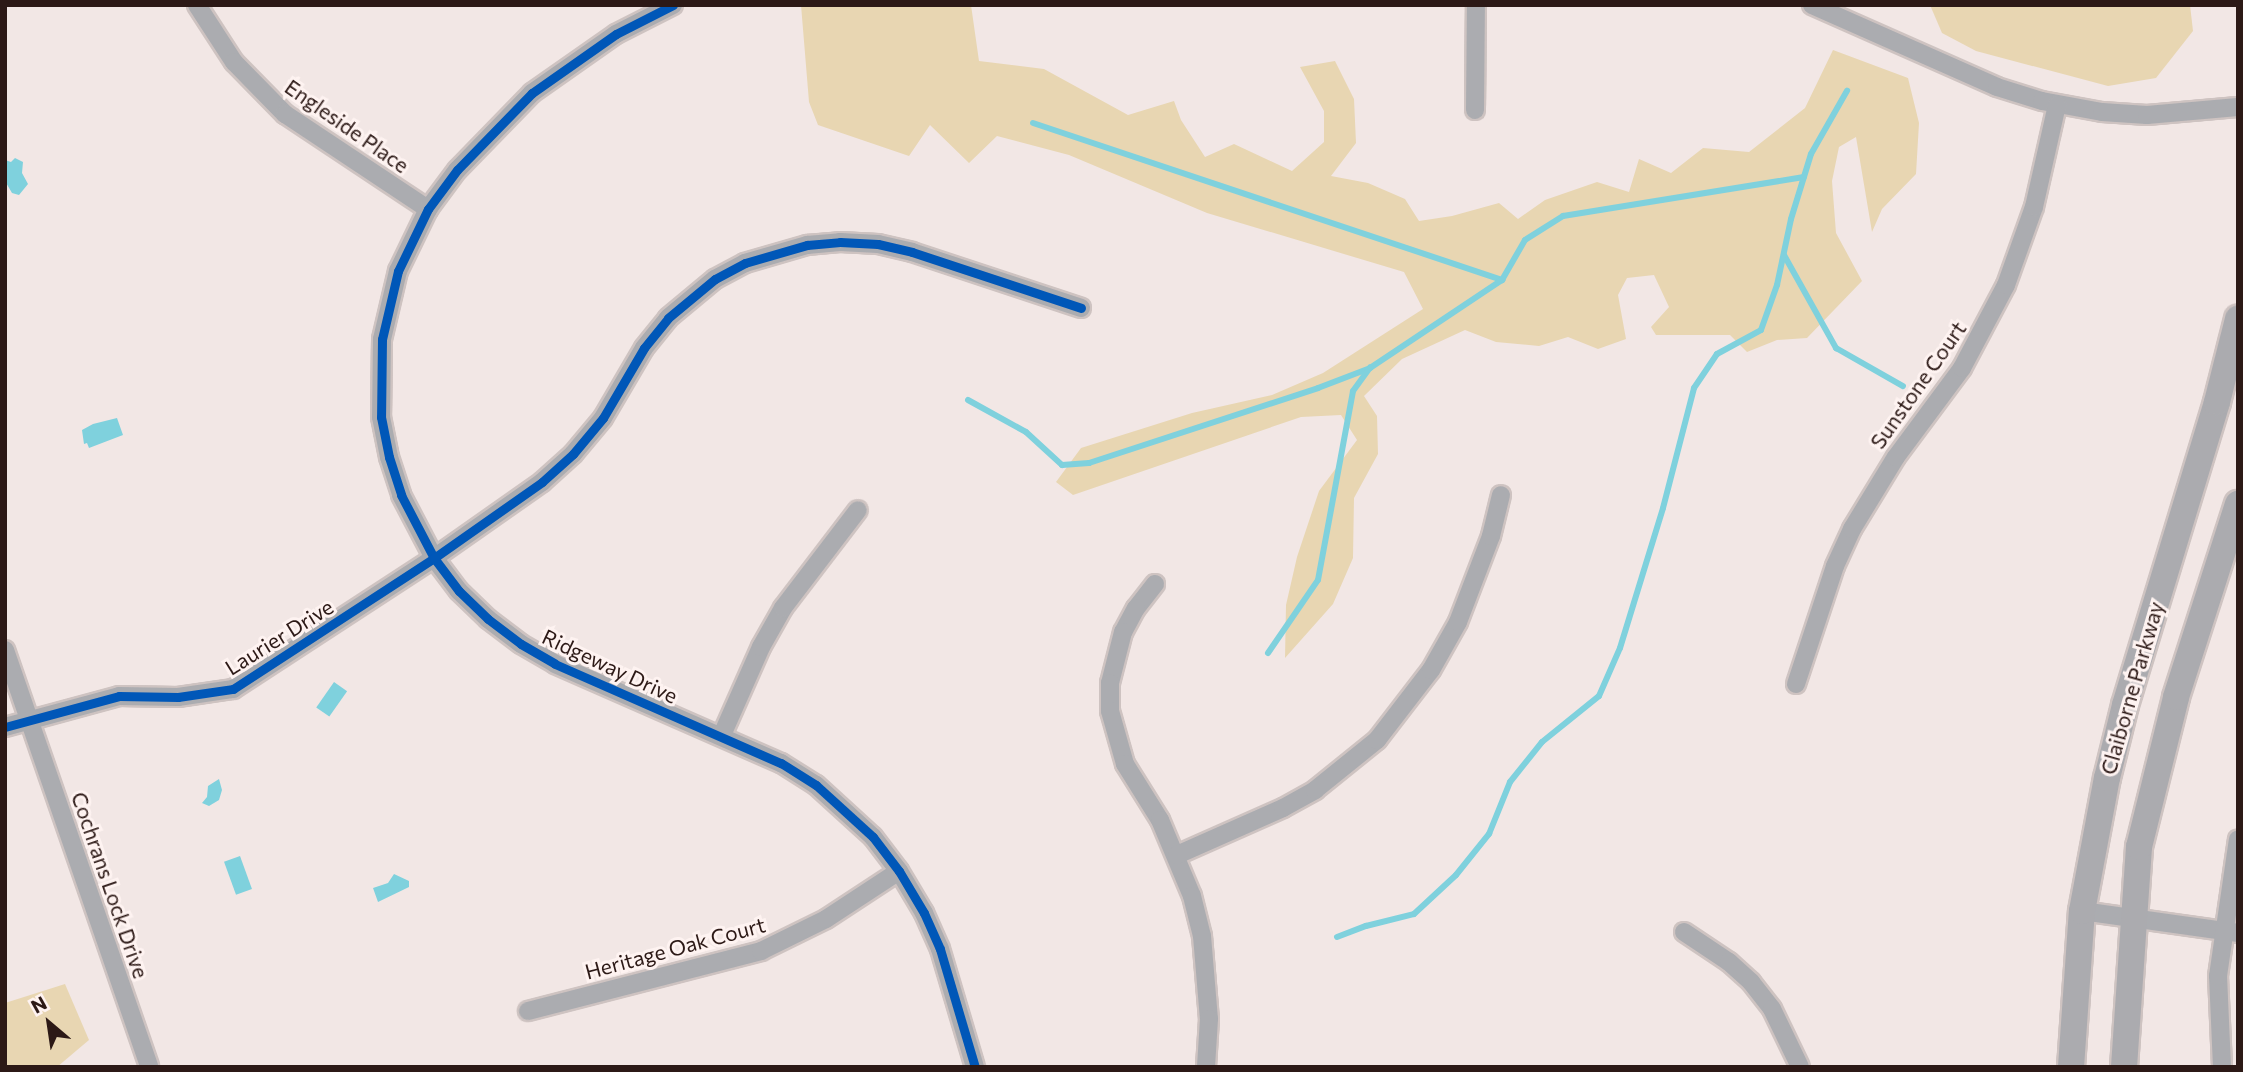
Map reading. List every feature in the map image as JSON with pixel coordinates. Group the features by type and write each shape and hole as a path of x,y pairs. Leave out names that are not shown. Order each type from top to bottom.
{"main road":[{"name":"Claiborne Parkway","path":"2071,1067 2082,911 2107,778 2125,705 2217,402 2238,319"},
{"path":"2124,1067 2139,847 2176,697 2238,504"}],"street":[{"name":"Engleside Place","path":"197,5 234,62 285,114 428,209"},
{"name":"Ridgeway Drive","path":"673,5 616,34 573,61 532,93 457,170 428,209 412,238 388,304 379,375 381,417 388,457 401,495 434,558 459,591 488,619 521,644 555,664 781,763 816,785 873,837 899,871 924,913 940,949 975,1067"},
{"path":"1475,110 1476,5"},
{"path":"1812,5 1997,87 2057,104 2147,115 2238,107"},
{"name":"Sunstone Court","path":"1796,684 1835,565 1858,518 1896,457 1962,368 2006,285 2034,207 2057,104"},
{"name":"Laurier Drive","path":"5,727 119,696 178,697 233,689 434,558 542,482 573,454 603,418 644,348 668,318 708,284 745,263 807,245 840,242 878,244 912,252 1081,308"},
{"path":"1177,855 1304,796 1345,769 1377,740 1431,670 1458,622 1480,568 1502,495"},
{"path":"722,735 761,647 783,608 858,510"},
{"path":"1155,584 1122,632 1110,683 1110,710 1115,738 1125,764 1177,855 1192,896 1202,936 1209,1019 1206,1067"},
{"name":"Cochrans Lock Drive","path":"5,650 149,1067"},
{"path":"2222,1067 2218,976 2230,933 2238,839"},
{"name":"Heritage Oak Court","path":"528,1011 761,951 825,919 899,871"},
{"path":"2082,911 2230,933"},
{"path":"1684,932 1729,962 1751,982 1772,1009 1800,1067"}],"shaded area":[{"path":"801,5 971,5 979,61 1044,69 1128,115 1174,101 1181,120 1205,157 1234,144 1292,171 1324,142 1324,111 1300,67 1335,61 1354,99 1356,143 1331,176 1368,183 1405,199 1419,221 1452,216 1499,203 1518,219 1545,200 1597,182 1629,192 1639,159 1671,173 1703,148 1749,152 1805,108 1833,50 1908,78 1919,123 1916,174 1882,209 1872,232 1856,137 1839,147 1832,181 1836,233 1862,281 1807,338 1777,340 1747,352 1730,335 1656,335 1651,327 1669,307 1654,275 1627,278 1618,295 1626,339 1598,349 1568,337 1539,346 1496,342 1465,330 1402,359 1364,396 1377,416 1378,454 1354,498 1353,558 1333,604 1285,658 1286,605 1297,557 1319,491 1357,440 1341,415 1301,417 1073,495 1056,482 1081,448 1192,413 1272,395 1323,373 1423,309 1404,272 1207,213 1069,155 997,136 969,163 930,125 909,156 818,125 809,102"},
{"path":"1930,5 2190,5 2193,31 2156,78 2108,86 1976,51 1942,33"},
{"path":"65,984 89,1040 57,1067 5,1067 5,1003"}],"water":[{"path":"15,158 23,162 22,173 28,184 19,195 12,193 5,181 5,160 11,162"},
{"path":"117,418 123,435 89,448 87,443 84,444 82,430 93,424"},
{"path":"334,682 347,691 329,717 316,707"},
{"path":"219,779 222,790 219,800 209,806 202,803 207,797 208,786"},
{"path":"240,856 252,889 236,895 224,862"},
{"path":"394,874 409,881 409,887 378,902 373,888 388,883"}],"waterway":[{"path":"1337,937 1366,926 1414,914 1456,875 1489,834 1510,782 1542,742 1599,696 1620,648 1663,508 1694,388 1717,354 1761,330 1777,285 1791,219 1811,154 1847,91"},
{"path":"1033,123 1502,280"},
{"path":"968,400 1026,432 1062,465 1089,463 1318,388 1370,368 1502,280 1525,240 1563,216 1804,177"},
{"path":"1784,255 1836,348 1903,386"},
{"path":"1268,653 1318,580 1353,391 1370,368"}],"cycle path":[{"path":"673,5 616,34 532,93 457,170 428,209 398,271 382,339 381,417 389,457 401,495 434,558 459,591 488,619 521,644 555,664 781,763 816,785 873,837 899,871 924,913 940,949 975,1067"},
{"path":"5,727 119,696 178,697 233,689 434,558 542,482 573,454 603,418 644,348 668,318 715,279 745,263 807,245 840,242 878,244 912,252 1081,308"}]}
